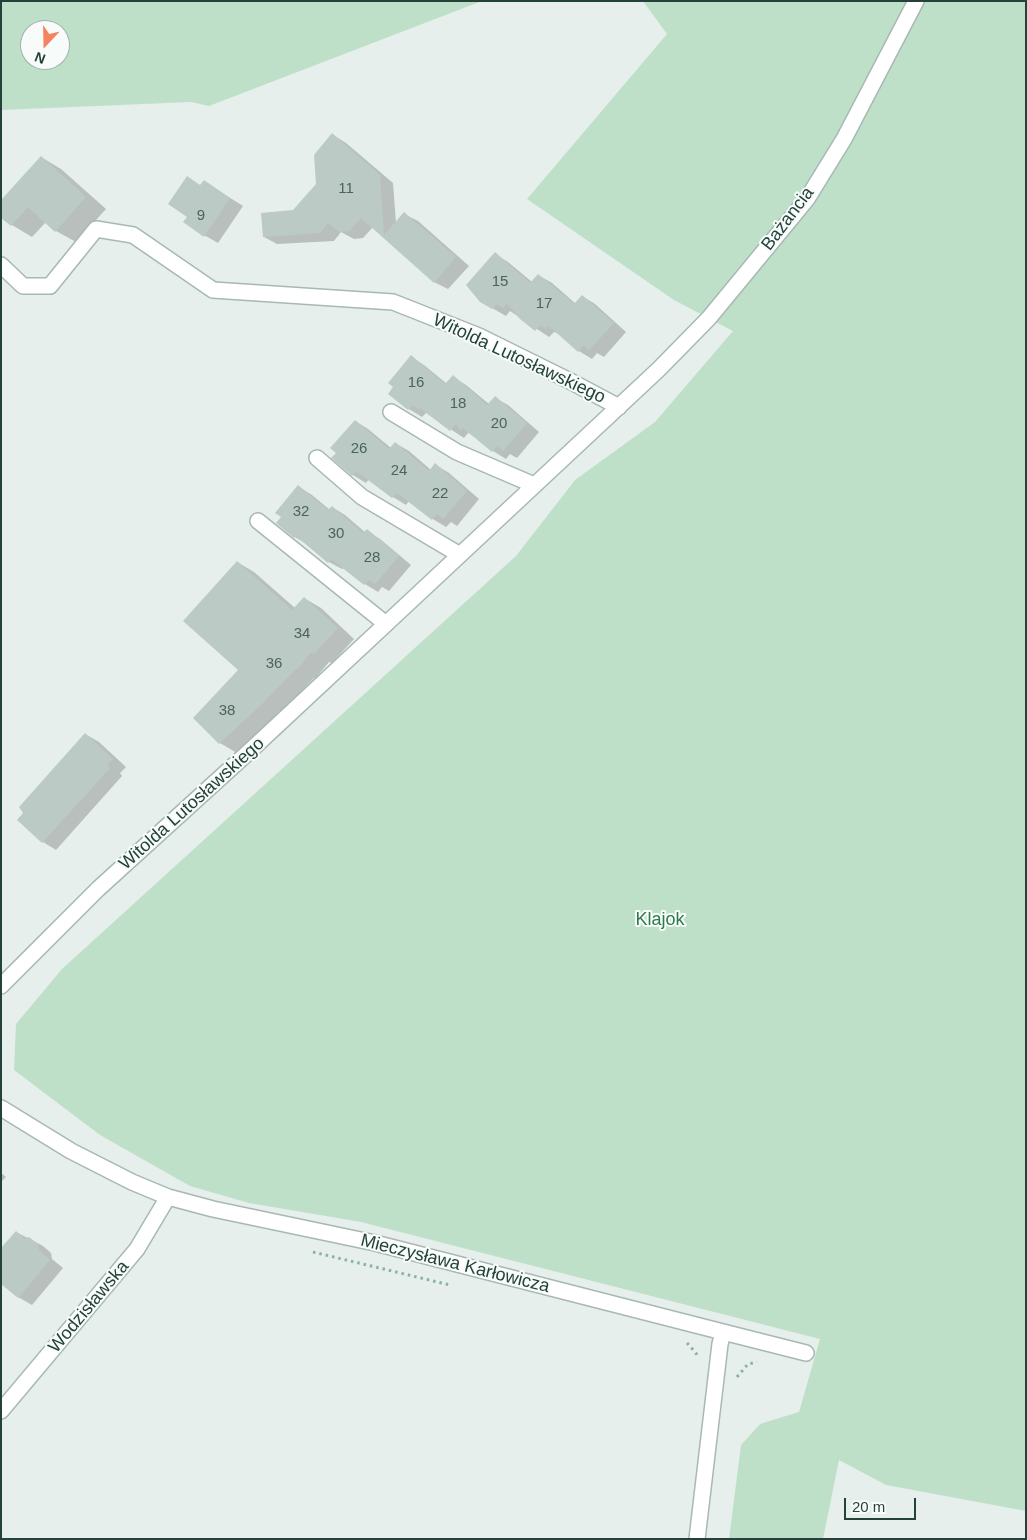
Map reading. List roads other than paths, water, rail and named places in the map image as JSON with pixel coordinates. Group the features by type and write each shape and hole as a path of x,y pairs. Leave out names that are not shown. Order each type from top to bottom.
{"street":[{"name":"Bażancia","path":"619,407 709,318 807,199 844,139 916,1"},
{"name":"Witolda Lutosławskiego","path":"1,266 23,286 50,286 96,228 133,235 213,290 393,302 480,336 619,407 253,748 98,889 1,986"},
{"path":"391,412 456,452 534,485"},
{"path":"317,458 362,497 460,555"},
{"path":"258,521 386,624"},
{"name":"Mieczysława Karłowicza","path":"1,1108 71,1151 132,1182 168,1197 213,1209 375,1243 806,1353"},
{"name":"Wodzisławska","path":"1,1412 137,1249 168,1197"},
{"path":"697,1539 723,1332"}],"park label":[{"name":"Klajok","path":"660,920"}]}
